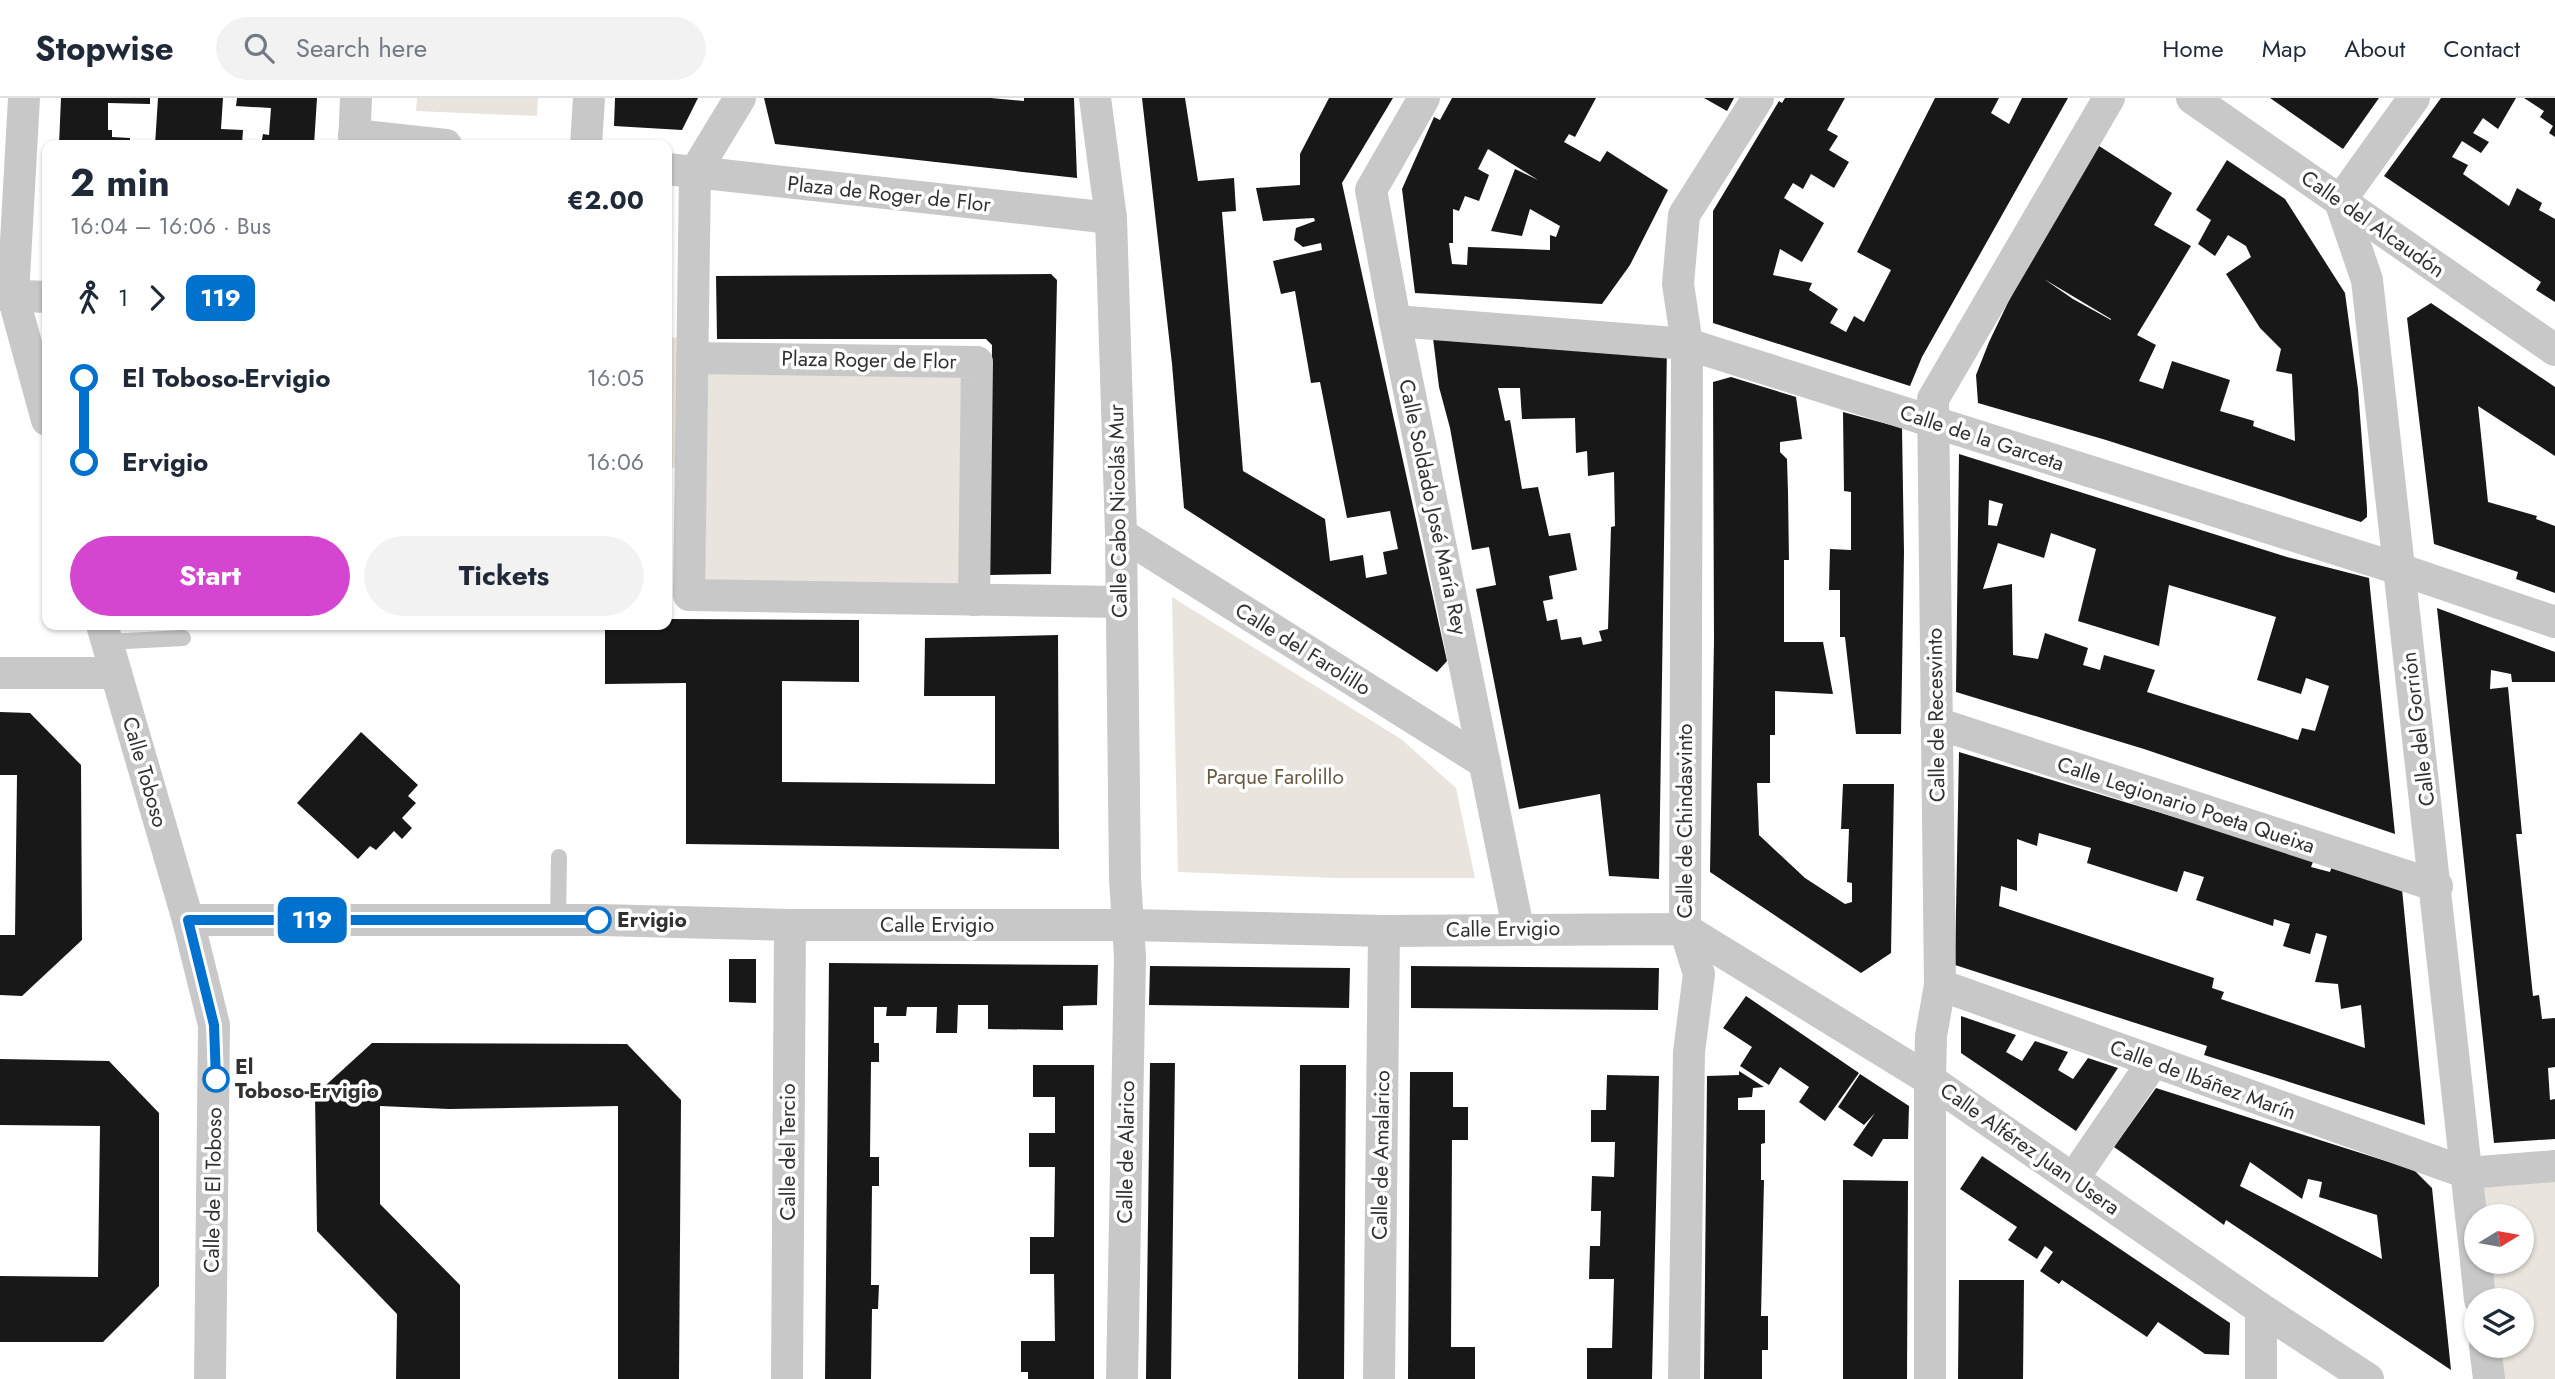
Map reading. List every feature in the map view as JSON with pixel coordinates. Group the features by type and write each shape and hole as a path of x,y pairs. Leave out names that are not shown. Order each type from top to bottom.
{"street":[{"path":"24,98 7,296 42,405"},
{"path":"354,140 356,98"},
{"path":"586,140 589,98"},
{"path":"740,98 681,171 692,358 689,594 1120,602"},
{"name":"Calle Cabo Nicolás Mur","path":"1095,98 1111,218 1121,534 1125,879 1129,925"},
{"name":"Calle Soldado José María Rey","path":"1424,98 1371,190 1518,928"},
{"name":"Calle de Chindasvinto","path":"1684,1379 1689,1052 1699,974 1685,929 1686,344 1678,284 1684,215 1758,98"},
{"name":"Calle de Recesvinto","path":"1930,1379 1931,1036 1940,985 1933,399 2109,98"},
{"name":"Calle del Alcaudón","path":"2192,98 2555,350"},
{"path":"2340,201 2414,98"},
{"name":"Plaza de Roger de Flor","path":"681,171 1111,218"},
{"name":"Calle del Gorrión","path":"2340,201 2367,280 2437,886 2470,1204"},
{"path":"7,296 42,297"},
{"name":"Calle de la Garceta","path":"1395,321 1686,344 2399,569 2555,622"},
{"name":"Plaza Roger de Flor","path":"692,358 977,362 974,600"},
{"name":"Calle del Farolillo","path":"1121,534 1485,763"},
{"name":"Calle Toboso","path":"104,633 188,920"},
{"path":"0,673 116,673"},
{"name":"Calle Legionario Poeta Queixa","path":"1936,723 2437,886"},
{"name":"Calle Ervigio","path":"188,920 1129,925 1384,931 1518,928 1685,929"},
{"name":"Calle de El Toboso","path":"188,920 214,1025 210,1379"},
{"name":"Calle del Tercio","path":"787,1379 790,925"},
{"name":"Calle de Alarico","path":"1122,1379 1129,925"},
{"name":"Calle Alférez Juan Usera","path":"1685,929 1930,1080 2261,1310 2368,1379"},
{"name":"Calle de Amalarico","path":"1379,1379 1384,931"},
{"name":"Calle de Ibáñez Marín","path":"1940,985 2467,1173"},
{"path":"2073,1179 2153,1062"},
{"path":"2467,1173 2555,1166"},
{"path":"2261,1310 2261,1379"},
{"path":"2486,1358 2489,1379"}],"lane":[{"path":"104,633 183,638"},
{"path":"558,920 559,857"}],"green space":[{"path":"417,98 538,98 537,116 416,111"},
{"path":"692,337 692,357 977,362 974,600 689,595 690,467 672,468 672,338"},
{"name":"Parque Farolillo","path":"1172,597 1401,739 1456,788 1475,878 1338,878 1178,872"},
{"path":"2555,1166 2555,1379 2489,1379 2486,1358 2534,1358 2534,1288 2479,1288 2477,1274 2534,1274 2534,1204 2473,1204 2467,1173"}],"building":[{"path":"61,98 150,98 150,104 108,103 108,130 112,130 112,137 130,140 59,140"},
{"path":"158,98 223,98 221,129 243,130 242,140 155,140"},
{"path":"237,98 317,98 314,140 262,140 263,134 269,135 271,108 236,106"},
{"path":"615,98 698,98 682,130 614,126"},
{"path":"764,98 991,98 1024,101 1024,98 1074,98 1077,178 775,144"},
{"path":"1142,98 1185,98 1198,181 1234,178 1236,211 1222,212 1243,471 1325,519 1330,561 1363,555 1366,578 1387,574 1383,552 1398,549 1390,511 1347,518 1320,382 1311,383 1295,291 1281,294 1273,261 1322,250 1321,243 1303,247 1294,240 1296,228 1315,221 1314,218 1263,221 1256,188 1300,185 1300,154 1329,98 1393,98 1342,183 1447,661 1437,672 1184,508 1172,364"},
{"path":"1452,98 1596,98 1575,137 1569,134 1564,142 1600,162 1607,151 1668,190 1630,265 1602,304 1415,293 1402,189 1434,117 1440,120","holes":["1488,149 1538,180 1515,169 1491,231 1522,236 1530,209 1560,226 1556,237 1550,235 1550,250 1468,247 1467,265 1452,264 1449,243 1453,243 1453,209 1459,211 1465,196 1479,201 1489,175 1478,169"]},
{"path":"1704,98 1734,98 1727,111"},
{"path":"1785,98 1845,98 1827,130 1838,136 1829,150 1849,162 1834,188 1811,174 1803,189 1793,183 1784,198 1824,223 1802,262 1780,249 1773,275 1812,283 1809,290 1838,309 1830,323 1846,332 1854,316 1864,322 1891,270 1857,252 1935,98 1999,98 1991,113 2009,124 2022,98 2068,98 1922,357 1910,386 1713,323 1713,211 1779,101 1782,103"},
{"path":"2270,98 2379,98 2343,149"},
{"path":"2441,98 2516,98 2498,129 2483,118 2473,133 2489,142 2481,153 2462,141 2452,157 2468,165 2463,174 2509,206 2517,188 2542,203 2539,210 2555,219 2555,302 2536,290 2541,282 2384,176"},
{"path":"2524,98 2555,98 2555,137 2549,133 2553,126 2540,117 2544,111"},
{"path":"2096,144 2172,193 2154,225 2191,246 2137,335 2156,345 2139,381 2163,389 2172,361 2230,380 2220,411 2254,421 2253,426 2295,441 2292,374 2276,371 2281,349 2260,328 2226,274 2251,257 2246,246 2228,235 2215,256 2198,244 2211,220 2196,210 2227,160 2285,199 2345,293 2358,389 2367,517 2361,522 2106,440 1978,403 1976,375 2025,267","holes":["2044,279 2111,319 2073,299"]},
{"path":"1051,274 1057,280 1051,574 989,575 992,345 986,339 717,339 716,276"},
{"path":"2431,303 2555,387 2555,456 2478,406 2488,502 2537,516 2536,519 2555,526 2555,593 2516,579 2518,572 2434,544 2407,318"},
{"path":"1433,338 1667,345 1659,879 1609,876 1600,794 1519,809 1476,589 1496,585 1489,547 1472,550 1450,428 1439,387","holes":["1498,388 1520,388 1522,419 1575,418 1576,453 1587,451 1588,476 1614,472 1615,526 1611,527 1608,629 1599,631 1602,641 1583,645 1581,637 1561,640 1557,619 1547,621 1543,601 1553,599 1549,576 1577,570 1570,533 1549,536 1538,487 1522,489 1510,420 1505,421"]},
{"path":"1731,377 1796,397 1802,439 1780,442 1780,452 1787,459 1788,493 1789,560 1784,560 1784,642 1823,642 1833,694 1775,691 1775,735 1770,735 1770,783 1757,783 1759,835 1805,878 1845,904 1852,902 1852,883 1847,882 1849,829 1841,829 1843,784 1894,784 1891,953 1861,973 1710,872 1714,641 1713,382"},
{"path":"1843,412 1902,428 1904,552 1901,734 1856,734 1845,637 1840,637 1840,590 1829,590 1830,549 1851,550 1851,492 1844,491"},
{"path":"1959,454 2287,557 2369,578 2395,834 2144,749 1956,692","holes":["1989,500 2003,504 1997,526 1988,525","2051,533 2096,549 2078,621 2159,646 2169,585 2276,617 2257,680 2301,694 2306,678 2329,686 2315,731 2302,728 2298,740 2147,692 2155,670 2104,655 2100,670 2083,665 2088,648 2045,633 2038,659 2013,655 2012,584 1983,589 1998,543 2044,558"]},
{"path":"2437,608 2555,652 2555,682 2512,682 2511,674 2491,670 2490,689 2508,687 2522,834 2516,834 2533,996 2539,995 2542,1019 2555,1018 2555,1067 2548,1068 2550,1100 2555,1099 2555,1139 2494,1143"},
{"path":"672,619 859,620 859,682 782,681 782,782 995,784 995,696 924,696 925,638 1058,635 1059,849 686,844 686,683 605,684 605,630 672,630"},
{"path":"0,712 30,713 81,765 82,940 22,996 0,995 0,935 15,935 17,775 0,775"},
{"path":"361,732 418,785 408,796 416,803 402,818 412,828 402,839 394,831 376,850 370,846 358,859 297,803"},
{"path":"1959,752 2314,859 2311,867 2330,872 2332,866 2402,889 2425,1125 2204,1055 2207,1046 1955,965","holes":["2039,833 2091,848 2087,863 2177,892 2184,871 2204,877 2196,900 2273,926 2274,919 2290,924 2283,946 2310,954 2316,933 2327,936 2315,982 2338,984 2341,1009 2361,1005 2365,1048 2221,999 2224,992 2212,988 2214,978 1999,906 2001,886 2017,891 2017,839 2037,846"]},
{"path":"729,959 756,959 756,1003 729,1002"},
{"path":"829,963 1098,965 1097,1005 1063,1006 1063,1030 988,1029 988,1005 958,1005 957,1033 936,1033 937,1007 907,1007 906,1016 886,1016 887,1007 874,1007 874,1043 879,1043 879,1062 871,1062 870,1157 879,1157 879,1186 872,1186 871,1285 879,1285 878,1309 872,1309 871,1379 825,1379"},
{"path":"1150,966 1350,968 1349,1008 1149,1005"},
{"path":"1411,966 1659,968 1658,1010 1411,1008"},
{"path":"1746,996 1859,1073 1825,1121 1799,1102 1809,1087 1780,1067 1769,1085 1740,1066 1752,1047 1723,1028"},
{"path":"1961,1016 2016,1035 2006,1052 2022,1061 2035,1041 2068,1052 2058,1070 2073,1079 2088,1058 2118,1068 2076,1131 1961,1053"},
{"path":"372,1043 627,1044 681,1100 679,1379 618,1379 618,1106 449,1109 380,1106 380,1204 460,1285 460,1379 396,1379 397,1314 317,1231 315,1095"},
{"path":"0,1059 109,1061 159,1113 159,1286 103,1342 0,1342 0,1276 98,1277 100,1126 0,1125"},
{"path":"1150,1063 1175,1063 1171,1379 1146,1379"},
{"path":"1033,1065 1094,1065 1094,1379 1028,1379 1028,1372 1021,1372 1021,1341 1055,1341 1054,1274 1030,1274 1030,1237 1054,1237 1055,1167 1029,1167 1029,1133 1055,1133 1055,1097 1033,1097"},
{"path":"1300,1065 1346,1065 1344,1379 1298,1379"},
{"path":"1739,1071 1764,1087 1753,1088 1752,1097 1738,1098 1738,1110 1765,1110 1765,1143 1761,1144 1761,1180 1764,1180 1761,1316 1768,1316 1768,1350 1762,1350 1762,1379 1704,1379 1707,1076 1739,1075"},
{"path":"1410,1072 1453,1072 1453,1107 1468,1107 1468,1140 1452,1140 1451,1347 1475,1347 1475,1379 1408,1379"},
{"path":"1860,1074 1909,1106 1908,1139 1883,1139 1872,1157 1853,1145 1875,1113 1864,1125 1838,1107"},
{"path":"1607,1075 1659,1076 1652,1379 1587,1379 1587,1348 1612,1348 1614,1279 1589,1279 1590,1246 1600,1246 1601,1211 1591,1211 1592,1176 1614,1177 1615,1142 1591,1142 1591,1110 1606,1110"},
{"path":"2156,1088 2414,1170 2432,1188 2451,1370 2226,1220 2224,1225 2114,1147","holes":["2250,1162 2302,1199 2308,1179 2322,1182 2319,1197 2377,1215 2382,1259 2240,1186"]},
{"path":"1982,1156 2230,1323 2229,1355 2205,1354 2158,1322 2147,1337 2062,1280 2059,1284 2040,1271 2053,1252 2045,1246 2037,1259 2008,1240 2017,1227 1960,1189"},
{"path":"1843,1180 1908,1181 1907,1379 1843,1379"},
{"path":"1959,1280 2024,1280 2023,1379 1958,1379"}],"bus line":[{"name":"119","path":"216,1079 214,1025 188,920 598,920"}],"place":[{"name":"Ervigio","path":"598,920"},
{"name":"El Toboso-Ervigio","path":"216,1079"}]}
